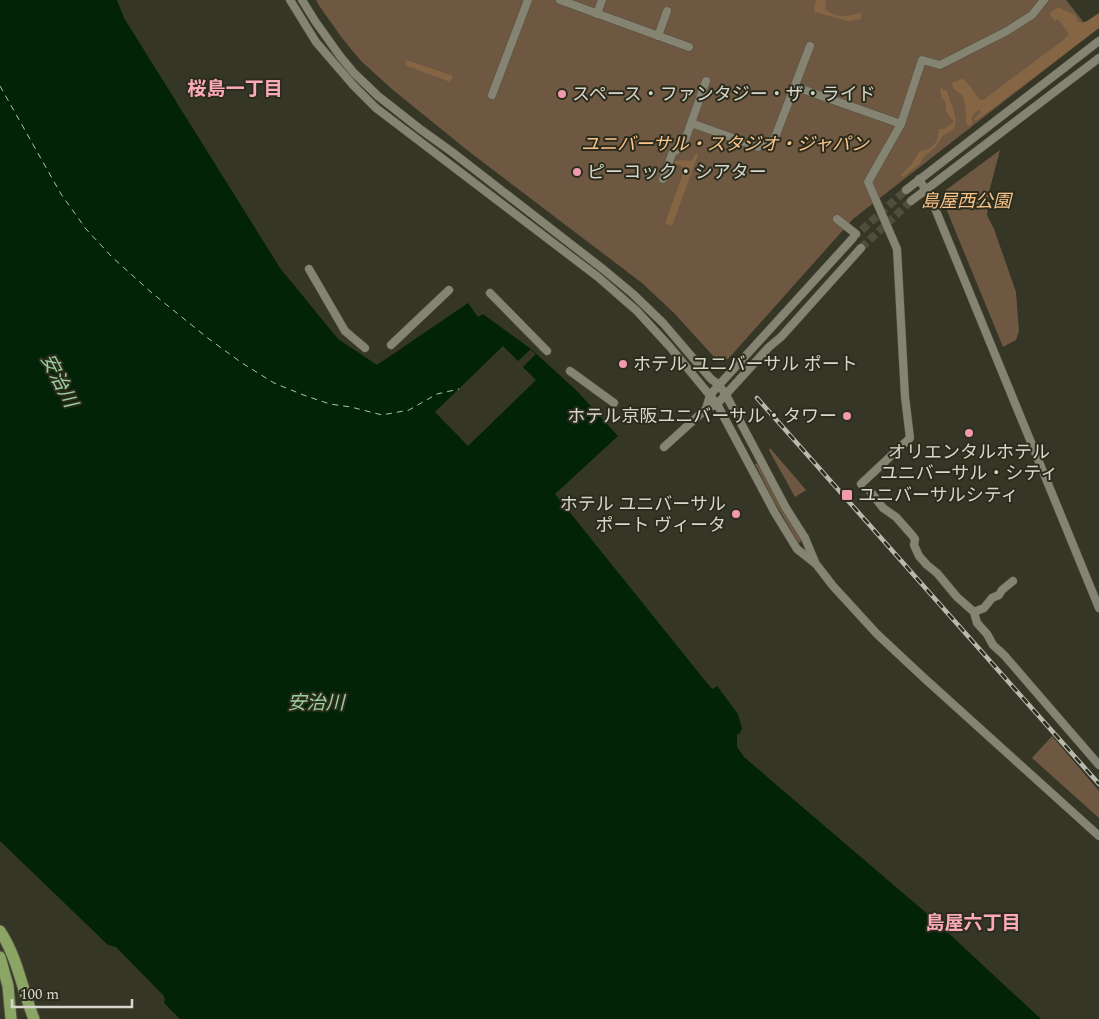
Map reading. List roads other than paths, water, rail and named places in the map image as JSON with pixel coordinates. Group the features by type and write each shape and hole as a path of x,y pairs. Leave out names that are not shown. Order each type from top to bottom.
{"highway":[{"path":"0,931 15,961 34,1019"},
{"path":"0,957 8,986 11,1019"}],"street":[{"path":"290,0 316,42 353,85 376,108 598,276 638,311 717,404 786,533 797,549 816,564 833,586 877,634 923,678 1099,836"},
{"path":"302,0 315,22 340,56 378,96 604,269 663,323 726,395 786,508 805,538 816,564"},
{"path":"492,95 528,0"},
{"path":"560,0 688,47"},
{"path":"597,14 602,0"},
{"path":"861,484 910,438 905,397 897,249 868,182 901,124 922,60 940,65 1007,31 1032,15 1044,0"},
{"path":"658,36 667,11"},
{"path":"906,190 1099,40"},
{"path":"691,122 758,147 764,142 774,140 810,46"},
{"path":"911,201 1099,58"},
{"path":"663,179 672,154 684,143 706,82"},
{"path":"799,88 901,124"},
{"path":"920,179 936,210 1099,608"},
{"path":"706,409 710,395 854,236 838,219"},
{"path":"664,447 706,409 717,404 726,395 861,248"},
{"path":"309,269 345,331 365,348"},
{"path":"391,345 449,290"},
{"path":"490,293 547,351"},
{"path":"570,371 614,403"},
{"path":"870,491 883,508 896,517 915,539 914,545 919,556 937,573 957,597 974,612 976,623 1099,765"},
{"path":"974,612 984,608 992,598 999,595 1013,581"}],"water":[{"name":"安治川","path":"0,0 117,0 124,18 280,268 338,339 377,365 468,303 478,317 483,314 531,349 577,391 618,436 555,494 711,688 713,689 717,686 738,714 742,729 737,734 737,747 744,757 931,917 1041,1019 180,1019 164,1003 163,995 116,947 108,945 0,841"}],"tunnel":[{"path":"853,238 906,190"},
{"path":"861,248 911,201"}],"railway":[{"path":"757,398 1099,784"}],"place":[{"name":"スペース・ファンタジー・ザ・ライド","path":"562,94"},
{"name":"ピーコック・シアター","path":"577,172"},
{"name":"ホテル ユニバーサル ポート","path":"623,364"},
{"name":"ホテル京阪ユニバーサル・タワー","path":"847,416"},
{"name":"オリエンタルホテル ユニバーサル・シティ","path":"969,433"},
{"name":"ユニバーサルシティ","path":"847,495"},
{"name":"ホテル ユニバーサル ポート ヴィータ","path":"736,514"}],"district":[{"name":"桜島一丁目","path":"235,88"},
{"name":"島屋六丁目","path":"973,922"}],"park label":[{"name":"ユニバーサル・スタジオ・ジャパン","path":"725,144"},
{"name":"島屋西公園","path":"966,201"}]}
